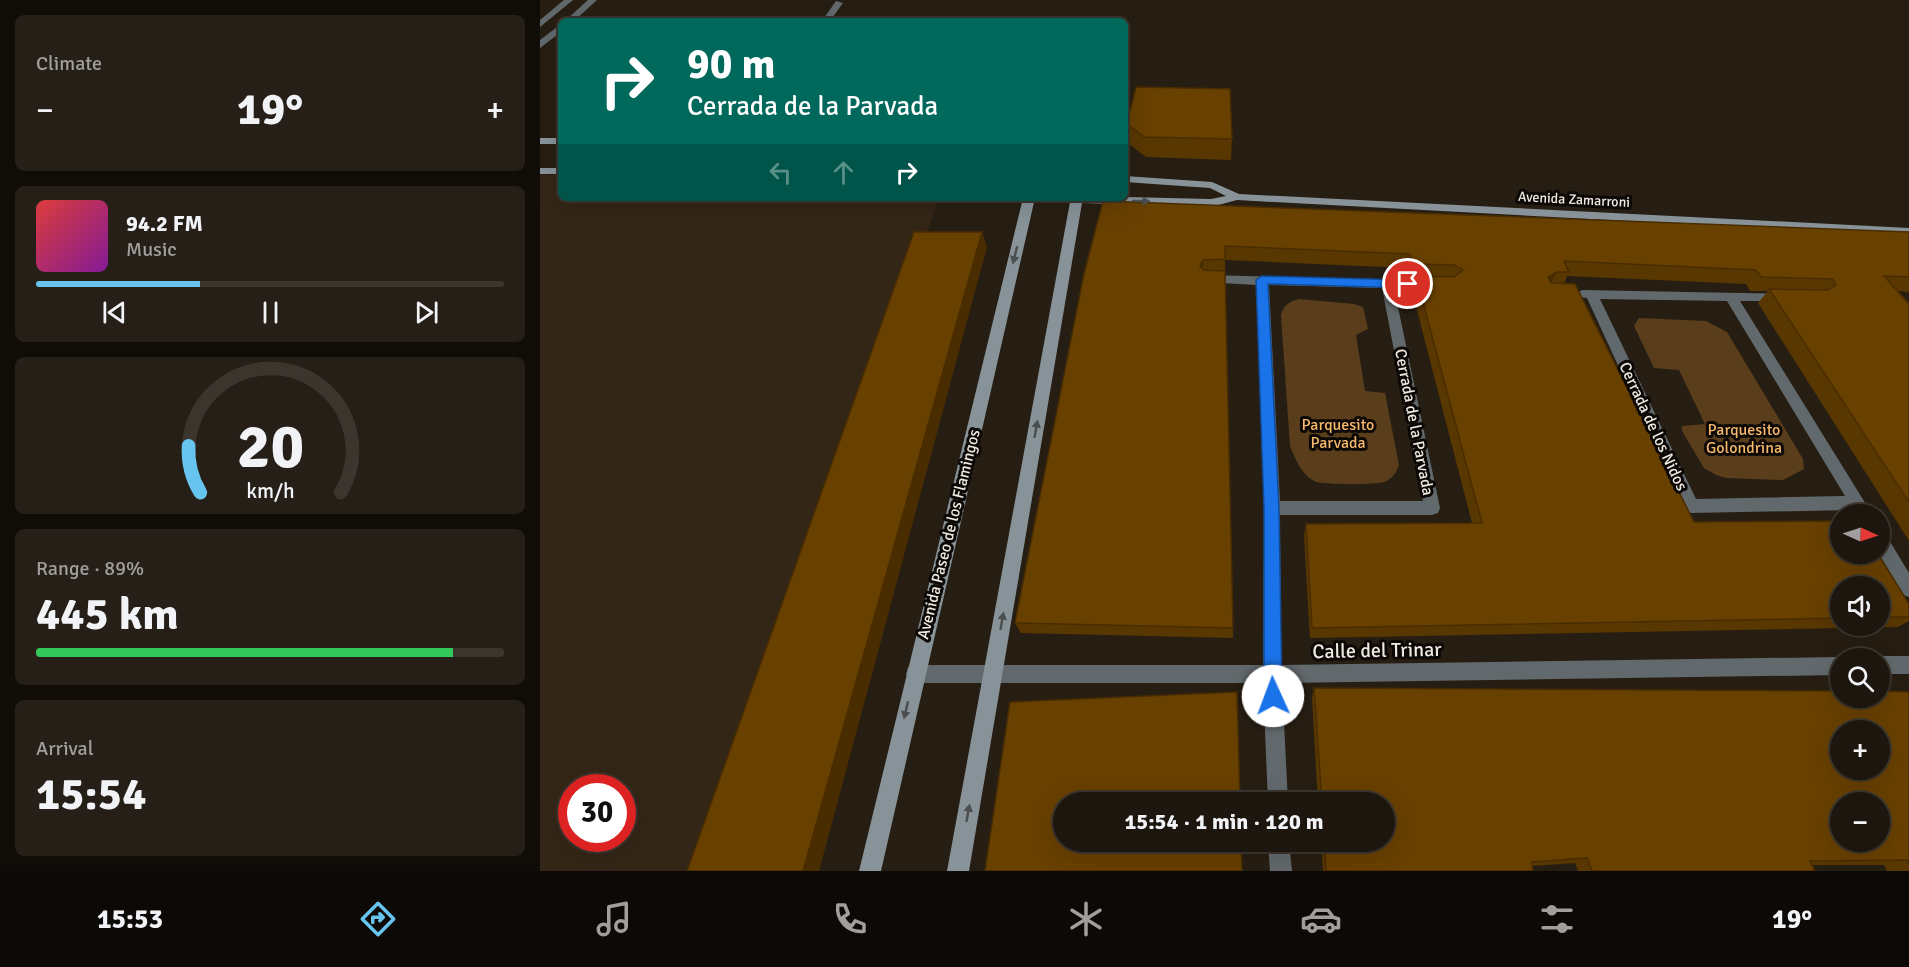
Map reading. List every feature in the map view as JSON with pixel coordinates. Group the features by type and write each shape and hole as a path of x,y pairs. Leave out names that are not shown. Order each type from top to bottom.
{"main road":[{"path":"540,141 558,141"},
{"path":"540,171 558,171"},
{"name":"Avenida Zamarroni","path":"1128,178 1212,185 1238,197"},
{"name":"Avenida Zamarroni","path":"1128,201 1211,203 1238,197 1909,232"},
{"name":"Avenida Paseo de los Flamingos","path":"870,871 1028,201"},
{"path":"958,871 1077,201"}],"street":[{"path":"540,25 568,0"},
{"path":"572,18 593,0"},
{"path":"828,18 839,3"},
{"path":"540,25 558,27"},
{"path":"540,45 558,30"},
{"path":"1208,279 1450,285"},
{"path":"1262,280 1272,508 1272,674 1278,792"},
{"name":"Cerrada de la Parvada","path":"1272,508 1432,508 1387,284"},
{"path":"1570,293 1795,297"},
{"name":"Cerrada de los Nidos","path":"1591,294 1691,506 1830,508"},
{"name":"Cerrada de los Nidos","path":"1731,296 1858,504"},
{"path":"1890,557 1909,589"},
{"path":"1890,665 1909,664"},
{"name":"Calle del Trinar","path":"915,674 1272,674 1830,666"},
{"path":"1280,852 1281,871"}],"shaded area":[{"path":"540,175 558,175 558,201 938,201 712,871 540,871"}],"green space":[{"name":"Parquesito Parvada","path":"1299,299 1354,304 1363,307 1368,329 1356,335 1365,391 1385,393 1399,465 1394,475 1387,481 1337,484 1314,481 1305,474 1296,461 1290,446 1281,315 1287,304"},
{"name":"Parquesito Golondrina","path":"1639,318 1706,321 1727,332 1803,459 1804,469 1783,480 1726,478 1704,468 1682,431 1682,426 1705,424 1679,370 1654,368 1634,326"}],"building":[{"path":"1136,87 1230,89 1232,139 1144,137 1128,125"},
{"path":"1103,201 1909,232 1909,277 1884,276 1909,304 1909,502 1769,289 1828,290 1836,285 1833,279 1761,277 1756,270 1564,261 1569,272 1557,272 1548,277 1551,283 1575,284 1694,522 1830,521 1830,564 1884,564 1909,604 1909,617 1890,617 1890,576 1830,576 1830,618 1312,628 1306,524 1482,523 1416,276 1454,277 1463,270 1454,265 1413,264 1410,254 1225,246 1225,259 1203,260 1200,266 1204,270 1225,271 1233,628 1015,623 1084,274"},
{"path":"914,232 982,232 803,871 687,871"},
{"path":"1314,688 1830,691 1830,708 1890,708 1890,691 1909,692 1909,865 1907,860 1810,861 1815,871 1592,871 1587,858 1532,862 1533,871 1326,871 1325,852 1395,852 1395,792 1321,792"},
{"path":"1237,692 1240,792 1053,792 1053,852 1241,852 1242,871 985,871 1010,702"}],"route":[{"path":"1273,696 1272,508 1262,280 1408,284"}]}
